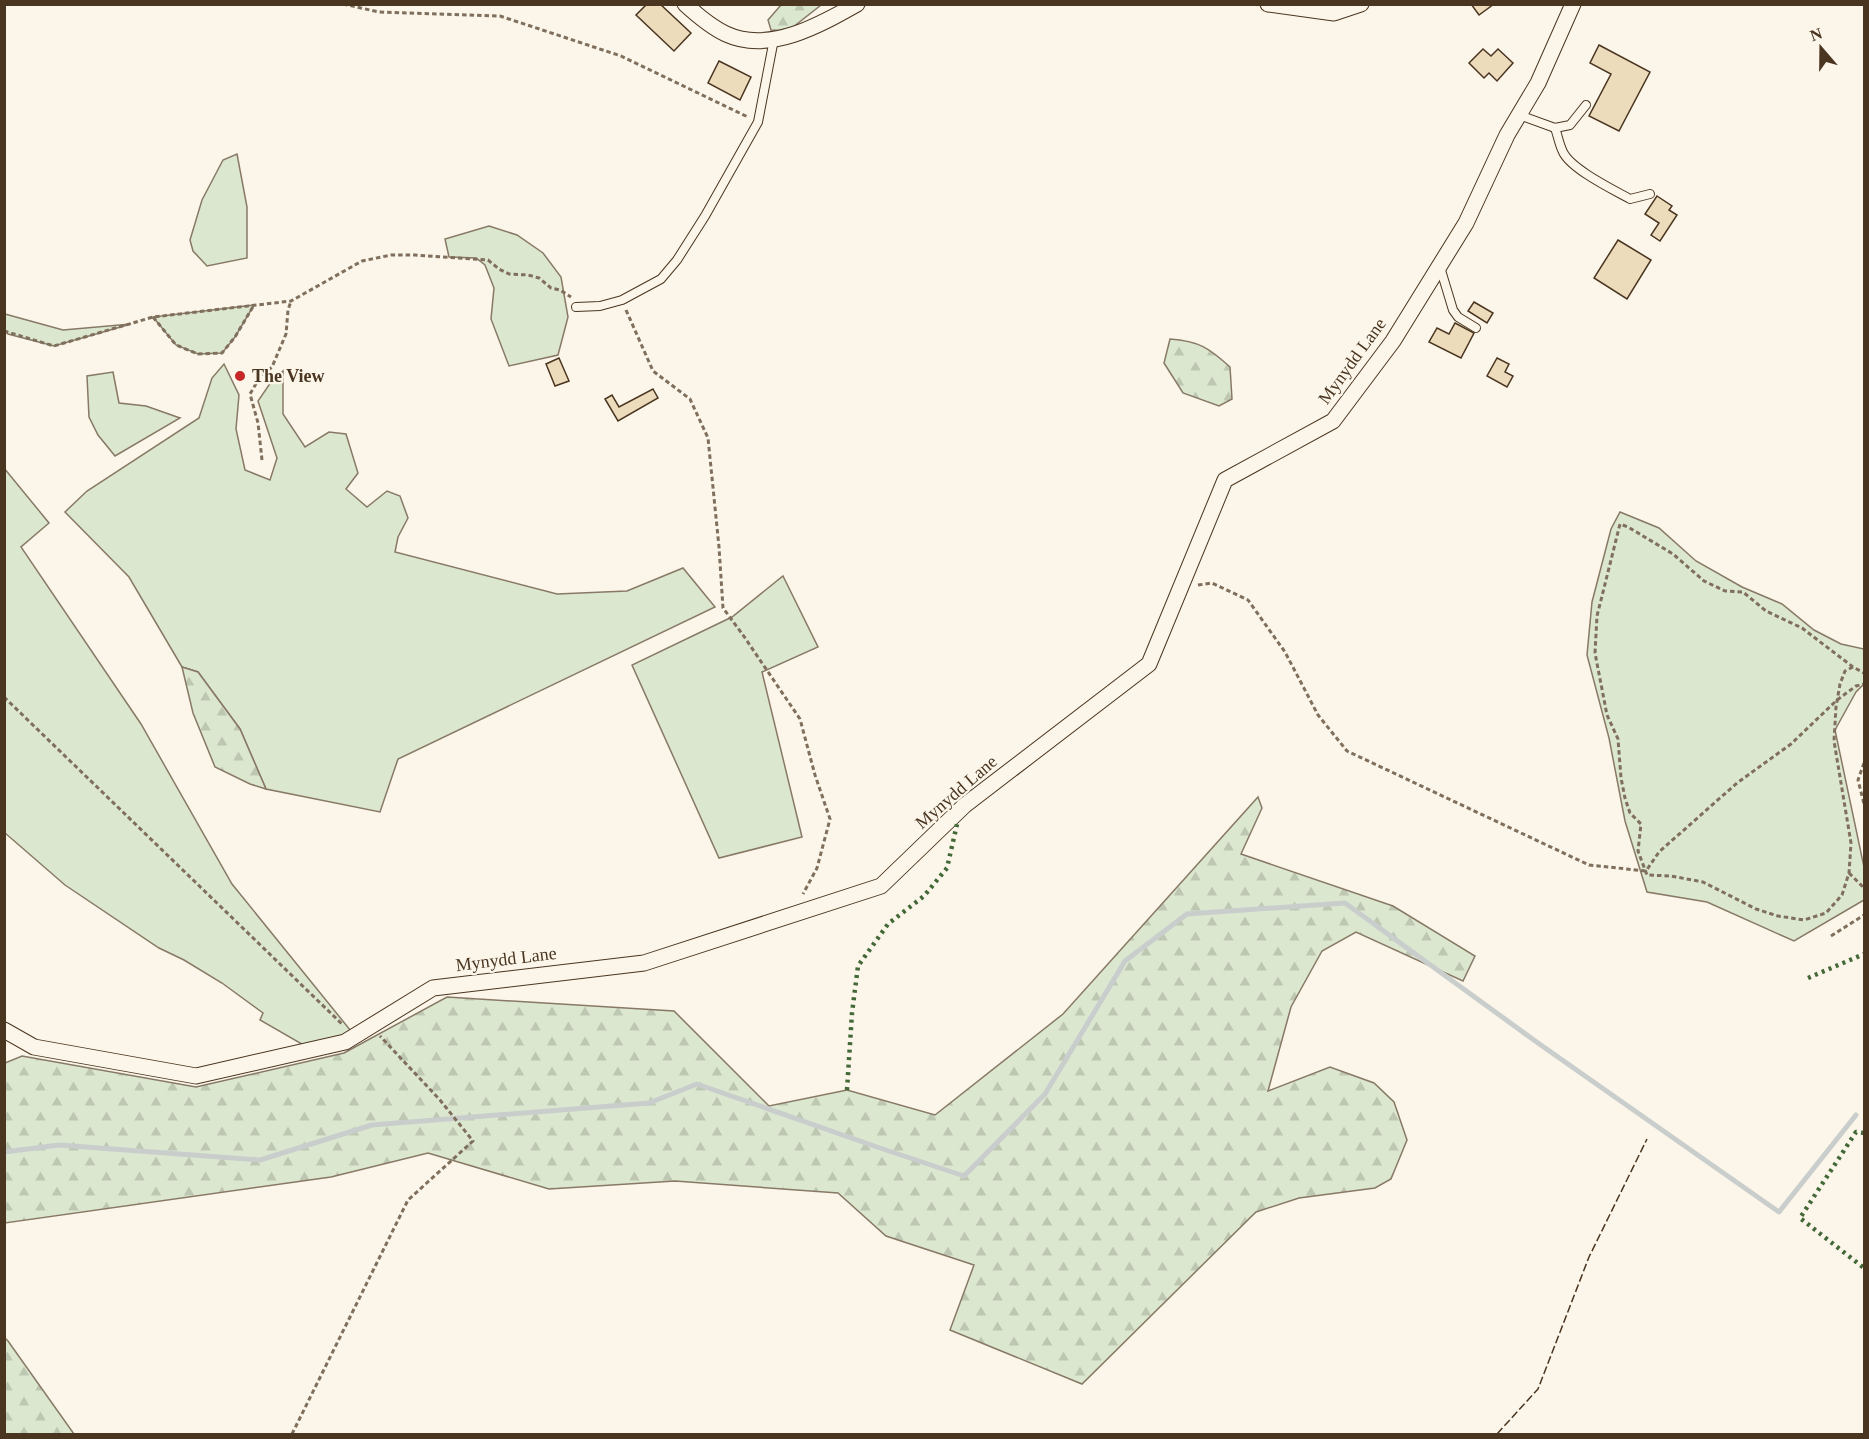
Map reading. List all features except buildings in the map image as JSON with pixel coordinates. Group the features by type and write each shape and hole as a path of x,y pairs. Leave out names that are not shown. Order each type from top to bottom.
{"street":[{"path":"685,4 727,34 746,39 774,39 794,35 822,24 857,4"},
{"path":"1268,4 1334,14 1361,4"},
{"name":"Mynydd Lane","path":"4,1030 34,1047 196,1076 345,1042 433,988 644,963 881,886 965,805 1149,664 1225,480 1332,421 1393,341 1466,223 1507,135 1538,83 1573,4"}],"lane":[{"path":"576,306 600,306 622,300 661,279 677,260 705,216 758,122 774,39"},
{"path":"1519,115 1555,128 1570,125 1586,105"},
{"path":"1555,128 1563,153 1587,174 1630,199 1650,194"},
{"path":"1440,265 1453,310 1458,317 1476,328"}],"path":[{"path":"343,4 379,12 500,16 621,56 758,122"},
{"path":"4,332 54,346 153,317 291,301 362,261 391,255 488,260 509,274 539,278 551,288 560,290 570,297 576,306"},
{"path":"622,300 653,371 690,399 708,438 723,608 800,719 830,819 817,868 792,915"},
{"path":"262,460 258,423 250,394 260,377 272,367 286,334 291,301"},
{"path":"153,317 176,345 198,354 222,352 235,337 254,305"},
{"path":"1853,667 1845,671 1840,684 1834,741 1851,843 1849,873 1842,895 1826,912 1804,920 1778,916 1756,909 1703,882 1671,876 1647,875 1638,850 1641,824 1630,813 1625,798 1618,740 1607,715 1595,653 1597,616 1620,524 1673,554 1704,581 1725,591 1743,591 1766,610 1802,628 1864,673"},
{"path":"1181,587 1212,583 1248,600 1285,652 1318,715 1347,751 1589,865 1646,871"},
{"path":"1646,871 1659,852 1737,783 1791,744 1837,700 1856,686 1864,684"},
{"path":"4,697 355,1036"},
{"path":"1864,763 1858,780 1864,804"},
{"path":"1849,873 1864,888"},
{"path":"1831,936 1864,915"},
{"path":"292,1434 408,1200 473,1141 440,1100 370,1026"}],"green space":[{"path":"781,5 821,5 788,31 771,30 768,20"},
{"path":"237,154 247,207 247,258 207,266 193,251 190,240 202,200 223,160"},
{"path":"489,226 517,235 543,253 561,277 568,317 558,355 509,366 491,319 494,288 485,265 476,258 449,257 445,239"},
{"path":"254,305 235,337 222,353 198,354 176,345 153,317"},
{"path":"5,314 63,330 131,324 54,346 8,334 5,331"},
{"path":"1170,339 1203,347 1230,367 1232,399 1219,406 1183,393 1164,363"},
{"path":"224,364 239,395 236,429 245,470 270,480 277,458 258,401 271,382 283,371 283,414 305,447 329,432 346,434 358,473 346,489 367,507 387,491 400,496 408,518 398,537 395,552 557,594 627,591 683,568 715,607 398,759 380,812 266,789 240,729 198,672 182,667 129,577 65,512 87,491 199,418 212,378"},
{"path":"113,372 119,403 146,406 180,418 115,456 98,435 89,417 87,376"},
{"path":"4,468 49,523 21,547 141,724 232,884 355,1036 312,1050 260,1020 263,1013 222,983 159,948 65,885 5,833"},
{"path":"1620,512 1659,528 1696,561 1742,587 1782,604 1814,630 1841,644 1864,649 1864,684 1856,692 1835,730 1864,867 1864,900 1794,941 1707,902 1647,892 1625,821 1609,738 1587,655 1592,602 1611,529"},
{"path":"783,576 818,647 762,672 802,837 719,858 632,665 732,617"},
{"path":"182,667 198,672 240,729 266,789 215,767 193,713"},
{"path":"1258,797 1262,808 1241,854 1393,906 1475,956 1463,981 1356,932 1322,951 1291,1007 1268,1091 1330,1067 1374,1083 1394,1102 1407,1140 1391,1179 1375,1188 1299,1198 1256,1212 1082,1384 950,1330 974,1265 886,1236 838,1193 675,1181 549,1189 428,1153 331,1177 5,1223 5,1063 22,1056 196,1087 344,1053 447,997 674,1011 769,1106 847,1090 935,1115 1063,1014"},
{"path":"4,1337 8,1341 74,1434 5,1434"}],"waterway":[{"path":"4,1152 59,1145 260,1160 372,1125 649,1103 697,1084 964,1176 1045,1094 1125,961 1187,914 1345,903 1538,1043 1779,1212 1856,1115"}],"hedge":[{"path":"847,1090 852,1013 858,966 888,924 924,896 947,868 958,820"},
{"path":"1808,978 1864,954"},
{"path":"1864,1133 1856,1132 1800,1218 1864,1268"}],"fence":[{"path":"1497,1434 1538,1389 1589,1257 1647,1139"}],"place":[{"name":"The View","path":"240,376"}]}
